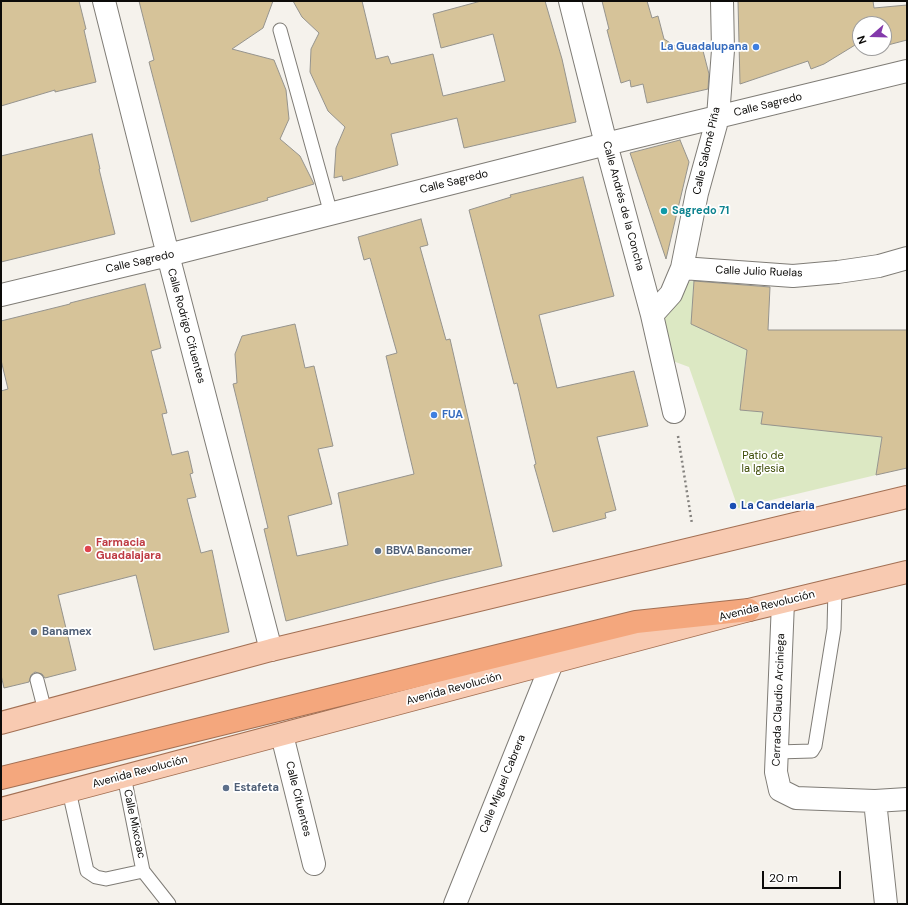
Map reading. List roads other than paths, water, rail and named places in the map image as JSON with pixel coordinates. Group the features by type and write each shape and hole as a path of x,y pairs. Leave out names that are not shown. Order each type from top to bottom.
{"highway":[{"path":"1,778 636,622 749,610"}],"main road":[{"path":"1,723 271,650 907,496"},
{"name":"Avenida Revolución","path":"1,809 749,610 907,572"}],"street":[{"name":"Calle Rodrigo Cifuentes","path":"104,1 168,255 271,650"},
{"name":"Calle Andrés de la Concha","path":"570,1 606,144 652,315 674,412"},
{"name":"Calle Salomé Piña","path":"652,315 671,294 682,268 697,193 718,117 723,50 722,1"},
{"name":"Calle Sagredo","path":"1,295 168,255 606,144 907,71"},
{"name":"Calle Julio Ruelas","path":"682,268 793,276 872,267 907,258"},
{"name":"Cerrada Claudio Arciniega","path":"783,602 776,772 780,790 796,798 875,801 907,799"},
{"name":"Calle Miguel Cabrera","path":"455,904 552,663"},
{"name":"Calle Cifuentes","path":"282,735 314,864"},
{"path":"875,801 886,904"}],"lane":[{"path":"280,30 331,214"},
{"path":"777,752 812,751 815,746 834,629 835,589"},
{"path":"37,680 45,711"},
{"name":"Calle Mixcoac","path":"124,776 144,871 169,904"},
{"name":"Calle Mixcoac","path":"69,791 87,871 96,877 106,880 144,871"}],"place":[{"name":"La Guadalupana","path":"756,47"},
{"name":"Sagredo 71","path":"664,211"},
{"name":"FUA","path":"434,415"},
{"name":"La Candelaria","path":"733,506"},
{"name":"Farmacia Guadalajara","path":"88,549"},
{"name":"BBVA Bancomer","path":"378,551"},
{"name":"Banamex","path":"34,632"},
{"name":"Estafeta","path":"226,788"}],"park label":[{"name":"Patio de la Iglesia","path":"763,462"}]}
